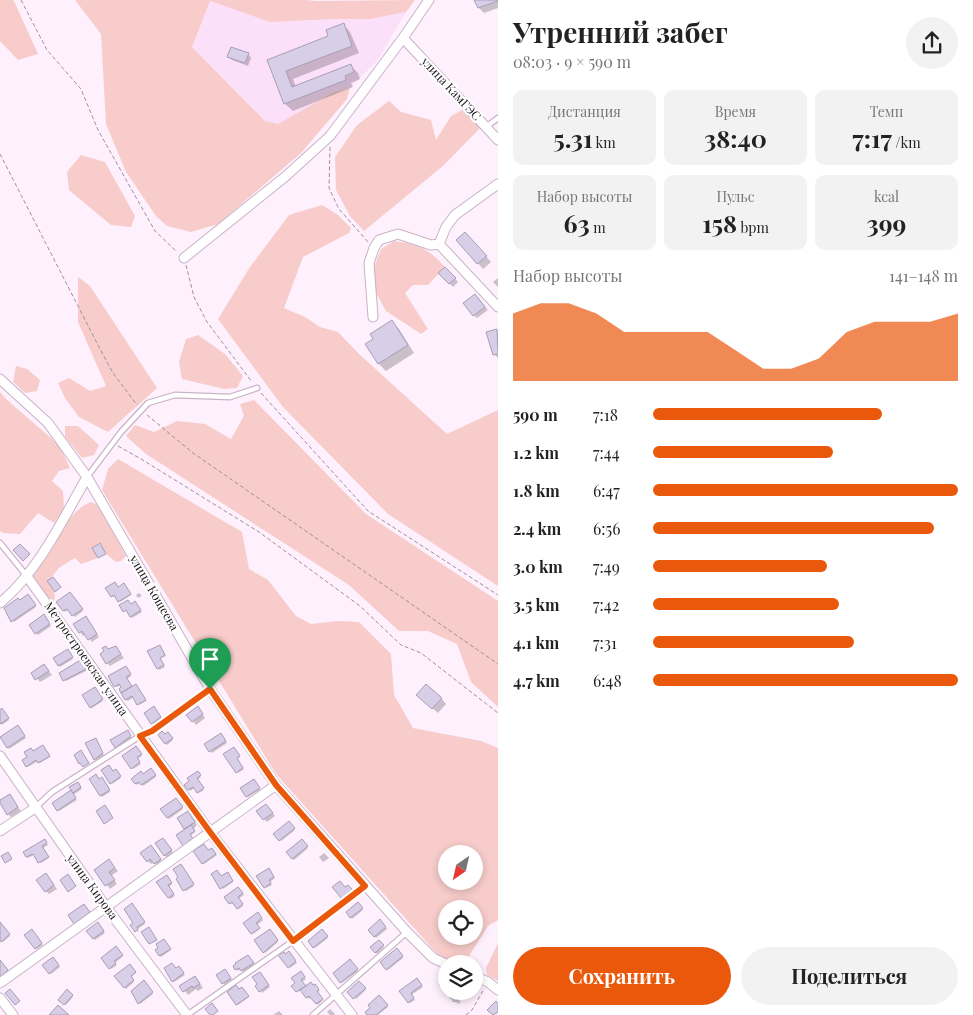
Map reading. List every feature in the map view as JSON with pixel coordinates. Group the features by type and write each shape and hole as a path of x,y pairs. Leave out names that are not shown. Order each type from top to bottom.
{"street":[{"path":"184,258 286,176 330,136 429,0"},
{"name":"улица КамГЭС","path":"403,38 498,140"},
{"path":"439,244 446,227 455,215 498,184"},
{"path":"373,317 369,263 379,240 398,234 431,245 439,244"},
{"path":"439,244 498,307"},
{"name":"улица Кощеева","path":"0,379 48,423 88,477 210,689 276,785 407,932 433,958 438,960"},
{"path":"0,603 16,590 47,548 88,477"},
{"name":"Метростроевская улица","path":"26,575 210,832 352,1015"},
{"name":"улица Кирова","path":"0,756 106,907 187,1015"},
{"path":"0,983 276,785"},
{"path":"0,830 35,808"},
{"path":"483,980 498,990"},
{"path":"0,998 13,1015"}],"lane":[{"path":"486,127 498,118"},
{"path":"88,477 113,443 148,403 175,395 230,397 257,388"},
{"name":"Метростроевская улица","path":"0,543 26,575"},
{"path":"35,808 52,792 140,736"},
{"path":"187,1015 293,941 365,886"},
{"path":"313,1015 407,932"}],"path":[{"path":"21,0 47,50 80,89 98,130 155,231 184,258 194,297 207,322 257,388 368,511 498,595"},
{"path":"330,136 328,188 339,209 374,248"},
{"path":"0,154 105,357 128,394 142,410 193,453 498,664"},
{"path":"113,443 141,458 258,532 360,606 401,645 421,653 498,713"},
{"path":"140,736 152,731 210,689"},
{"path":"466,1015 472,1010 488,982"}],"shaded area":[{"path":"0,0 14,1 38,54 18,60 0,41"},
{"path":"75,0 415,0 406,12 370,19 270,22 210,1 192,47 265,121 278,124 332,93 350,88 347,99 301,153 218,224 191,232 167,226 156,216 126,172 106,124 101,34"},
{"path":"210,1 270,22 370,19 406,12 377,61 350,88 332,93 278,124 265,121 192,47"},
{"path":"389,101 401,112 431,120 436,140 451,116 464,109 480,128 444,165 364,231 350,216 336,190 335,157 357,125"},
{"path":"81,155 105,162 135,216 131,227 111,225 69,190 67,172"},
{"path":"322,205 338,215 351,228 349,233 303,257 284,308 305,317 320,327 338,332 359,354 447,434 498,410 498,586 388,514 283,407 218,319 250,267 289,215"},
{"path":"394,241 422,248 445,267 428,285 413,285 405,293 428,329 421,334 386,311 376,293 374,267 381,249"},
{"path":"78,277 90,286 157,388 108,432 79,417 65,398 58,383 69,378 90,391 106,386 78,322"},
{"path":"198,335 225,354 243,376 237,388 224,389 182,379 179,362 186,339"},
{"path":"16,366 27,369 40,380 37,391 25,393 13,382"},
{"path":"0,392 59,445 70,468 59,471 52,481 63,491 64,509 54,523 38,513 20,534 3,533 0,531"},
{"path":"254,400 366,514 498,601 498,707 471,682 457,644 428,631 399,631 349,585 146,454 126,436 135,425 154,432 177,421 205,424 231,439 244,416 240,404"},
{"path":"65,426 78,426 99,445 94,455 82,458 65,437"},
{"path":"118,459 242,532 249,569 268,580 296,616 311,624 339,621 359,622 391,654 394,695 413,728 481,741 498,748 498,920 488,926 483,934 483,900 438,900 438,945 476,945 470,955 438,955 276,774 102,490 108,469"},
{"path":"91,502 98,505 126,556 121,561 116,562 106,554 99,543 92,548 98,558 81,564 75,558 59,568 47,581 54,590 55,595 54,601 49,601 32,577 51,551 72,516 77,510"},
{"path":"498,943 498,981 487,975 486,968"}],"building":[{"path":"474,0 498,0 498,1 478,8"},
{"path":"344,23 352,46 286,71 292,87 351,64 354,72 345,76 346,80 284,104 267,60 328,36 326,30"},
{"path":"231,47 249,53 245,63 227,57"},
{"path":"465,232 487,256 477,264 456,240"},
{"path":"445,267 456,278 449,284 438,273"},
{"path":"475,294 485,307 473,316 463,303"},
{"path":"392,320 408,345 378,364 365,344 373,339 370,334"},
{"path":"497,329 498,354 493,355 486,332"},
{"path":"100,543 106,554 98,558 92,548"},
{"path":"20,544 30,554 23,561 13,550"},
{"path":"53,577 61,587 55,592 47,581"},
{"path":"115,582 118,587 124,583 131,594 118,602 114,595 111,597 105,588"},
{"path":"70,592 83,609 72,616 67,609 63,611 56,602"},
{"path":"28,594 36,605 11,622 4,608 18,598 20,600"},
{"path":"128,600 131,604 135,601 141,610 130,617 126,610 123,612 119,605"},
{"path":"44,614 50,624 35,634 29,625"},
{"path":"86,616 97,634 88,640 82,631 79,633 73,624"},
{"path":"160,645 165,655 160,658 164,665 157,669 147,651"},
{"path":"106,646 108,649 116,646 121,654 106,664 100,654 104,651 102,648"},
{"path":"68,649 73,657 58,666 53,658"},
{"path":"82,659 88,668 63,681 59,673"},
{"path":"44,664 49,671 35,680 31,673"},
{"path":"126,666 131,674 126,677 132,686 121,693 119,684 114,687 108,676"},
{"path":"136,684 146,700 137,705 132,696 125,700 121,693"},
{"path":"426,684 442,698 432,709 416,695"},
{"path":"95,687 103,699 90,708 82,695"},
{"path":"154,706 161,717 151,724 144,713"},
{"path":"198,706 203,714 192,722 186,715"},
{"path":"2,708 9,718 0,724 0,710"},
{"path":"18,725 25,736 7,748 0,737"},
{"path":"128,730 131,736 115,748 110,740"},
{"path":"162,731 165,734 168,732 173,738 165,744 158,735"},
{"path":"221,733 226,741 209,752 204,744"},
{"path":"96,738 103,753 94,760 85,743"},
{"path":"43,745 50,756 38,763 36,760 26,767 22,760 27,757 24,752 31,748 33,751"},
{"path":"136,746 142,754 137,757 140,762 131,769 122,756"},
{"path":"234,747 240,756 237,758 243,768 236,773 223,754"},
{"path":"81,750 89,763 83,767 74,755"},
{"path":"109,765 113,771 116,769 121,776 110,784 101,770"},
{"path":"151,768 156,775 141,785 139,782 135,784 131,779 141,771 143,774"},
{"path":"198,771 201,775 197,778 204,788 197,793 193,787 188,790 184,785 189,781 187,778"},
{"path":"96,774 99,779 102,777 110,790 100,796 89,779"},
{"path":"254,779 260,788 246,797 240,788"},
{"path":"78,782 81,787 73,793 69,787"},
{"path":"71,790 76,798 57,811 52,803"},
{"path":"10,794 18,807 7,815 0,800"},
{"path":"176,798 183,807 167,818 160,809"},
{"path":"266,804 273,813 263,820 256,811"},
{"path":"105,805 113,818 104,824 96,811"},
{"path":"188,811 195,822 184,829 177,818"},
{"path":"289,821 295,828 279,841 273,834"},
{"path":"191,825 195,831 190,834 193,839 183,846 176,835"},
{"path":"163,838 172,850 164,856 155,843"},
{"path":"45,839 47,843 42,846 49,857 38,863 33,854 26,857 23,852"},
{"path":"302,839 308,846 292,859 286,852"},
{"path":"204,844 208,850 212,848 216,854 202,864 193,851"},
{"path":"151,845 161,859 154,864 150,859 147,862 140,853"},
{"path":"8,852 12,859 5,863 1,856"},
{"path":"109,859 115,868 109,872 115,880 105,886 94,870"},
{"path":"181,864 194,884 183,891 173,869"},
{"path":"269,868 274,877 269,880 271,883 264,888 256,876"},
{"path":"217,870 221,876 228,872 233,881 220,889 211,874"},
{"path":"46,873 54,885 45,892 36,880"},
{"path":"68,874 76,886 68,892 60,880"},
{"path":"167,875 172,883 168,885 174,894 168,898 156,882"},
{"path":"340,881 345,887 348,885 353,890 342,899 332,887"},
{"path":"238,887 243,893 238,897 243,904 237,909 232,902 229,904 224,897"},
{"path":"358,902 363,908 350,918 346,912"},
{"path":"132,903 145,922 137,927 138,929 135,932 130,925 133,923 124,909"},
{"path":"84,904 90,912 74,924 68,915"},
{"path":"258,912 262,918 256,923 260,928 251,934 243,923"},
{"path":"380,919 386,927 374,937 368,930"},
{"path":"0,922 10,934 1,942 0,940"},
{"path":"98,922 104,931 93,939 86,931"},
{"path":"149,927 157,940 149,944 141,932"},
{"path":"32,929 42,943 35,949 24,935"},
{"path":"270,929 278,940 263,953 254,940"},
{"path":"322,929 328,936 313,948 308,941"},
{"path":"164,939 171,949 159,956 155,950 158,948 156,944"},
{"path":"379,940 384,945 375,953 370,947"},
{"path":"116,946 123,955 114,961 116,963 109,969 101,958"},
{"path":"397,948 403,956 386,970 380,962"},
{"path":"289,951 296,961 288,968 278,955"},
{"path":"248,955 254,963 241,971 239,968 235,970 233,966 235,963"},
{"path":"53,957 59,965 49,974 42,965"},
{"path":"350,959 358,969 340,983 333,973"},
{"path":"0,960 8,970 0,977"},
{"path":"172,963 176,968 179,966 184,973 172,982 164,968"},
{"path":"130,964 136,972 131,976 134,980 124,988 114,976"},
{"path":"225,969 231,978 222,984 216,975"},
{"path":"301,971 305,977 301,980 306,986 296,992 291,986 295,983 291,978"},
{"path":"260,972 269,985 259,992 255,986 257,984 252,977"},
{"path":"195,976 200,984 193,988 192,986 183,992 179,986"},
{"path":"417,978 422,985 411,993 414,998 408,1003 399,991"},
{"path":"144,980 153,992 138,1004 131,991"},
{"path":"359,981 366,988 353,999 347,992"},
{"path":"311,982 319,989 317,991 323,999 316,1004 309,996 306,998 300,990"},
{"path":"236,985 239,989 242,987 249,996 236,1005 227,992"},
{"path":"10,989 20,1001 15,1005 5,993"},
{"path":"67,989 73,995 64,1005 58,1000"},
{"path":"379,995 388,1005 376,1015 367,1015 365,1012 370,1008 368,1005"},
{"path":"496,1001 498,1012 493,1015 487,1010"},
{"path":"212,1003 218,1011 210,1015 205,1009"},
{"path":"58,1005 69,1015 49,1015"}],"route":[{"path":"210,689 276,785 365,886 293,941 140,736 152,731 210,689"}]}
